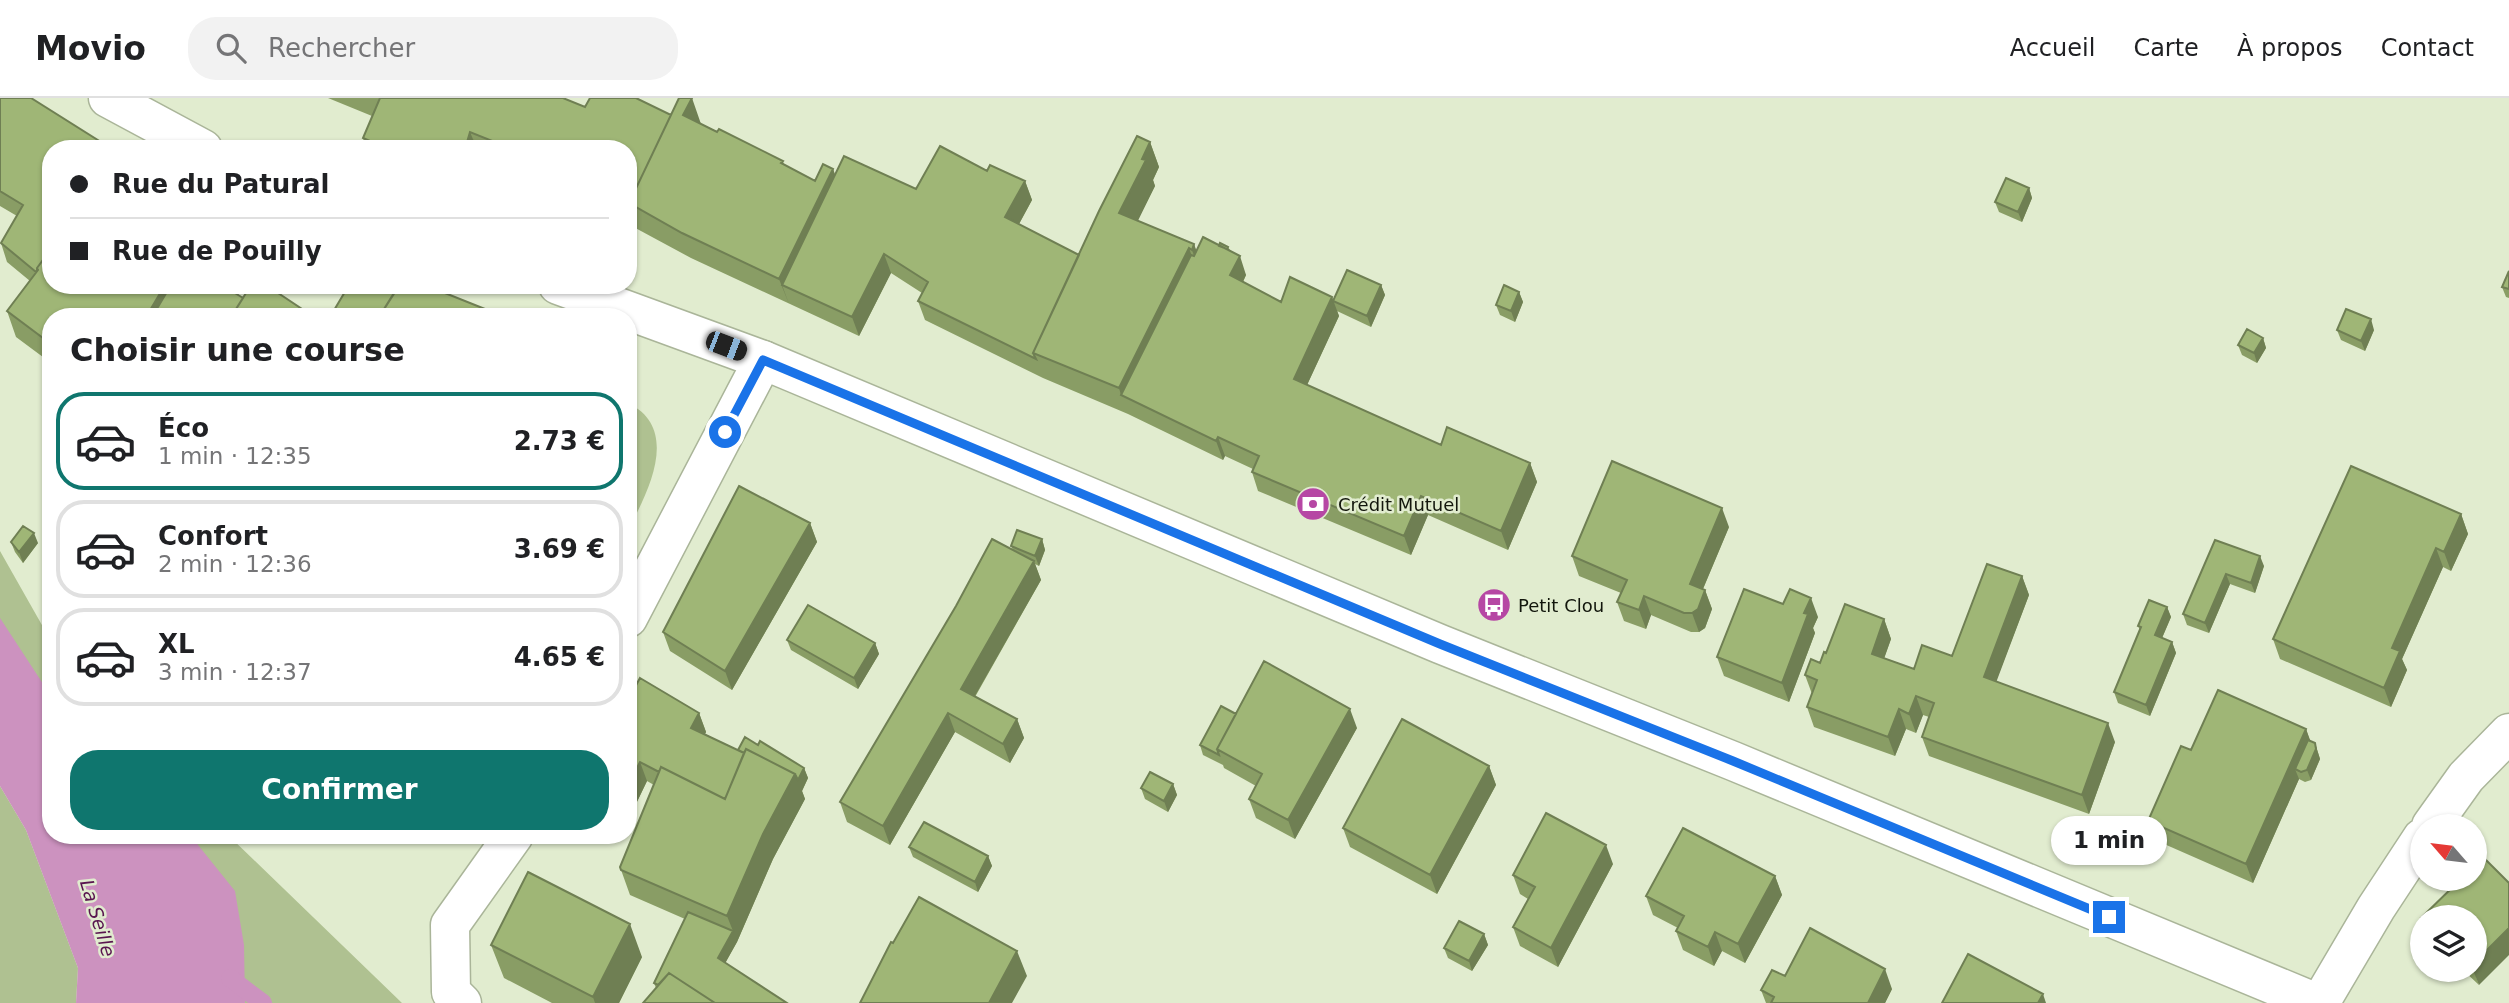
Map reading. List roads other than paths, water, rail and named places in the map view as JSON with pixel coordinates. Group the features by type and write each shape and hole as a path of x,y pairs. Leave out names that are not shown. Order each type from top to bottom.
{"main road":[{"path":"108,98 186,140"},
{"path":"583,294 621,308"},
{"path":"637,314 763,360 1440,644 2319,1003 2410,856"},
{"path":"637,601 763,360"},
{"path":"2440,814 2466,777 2509,733"},
{"path":"462,1003 451,992 450,925 508,844"}],"water":[{"name":"La Seille","path":"0,618 42,682 42,844 197,844 235,891 244,945 245,1003 76,1003 78,968 26,830 0,786"}],"waterway":[{"path":"230,978 263,1003"}],"place":[{"name":"Crédit Mutuel","path":"1313,504"},
{"name":"Petit Clou","path":"1494,605"}]}
